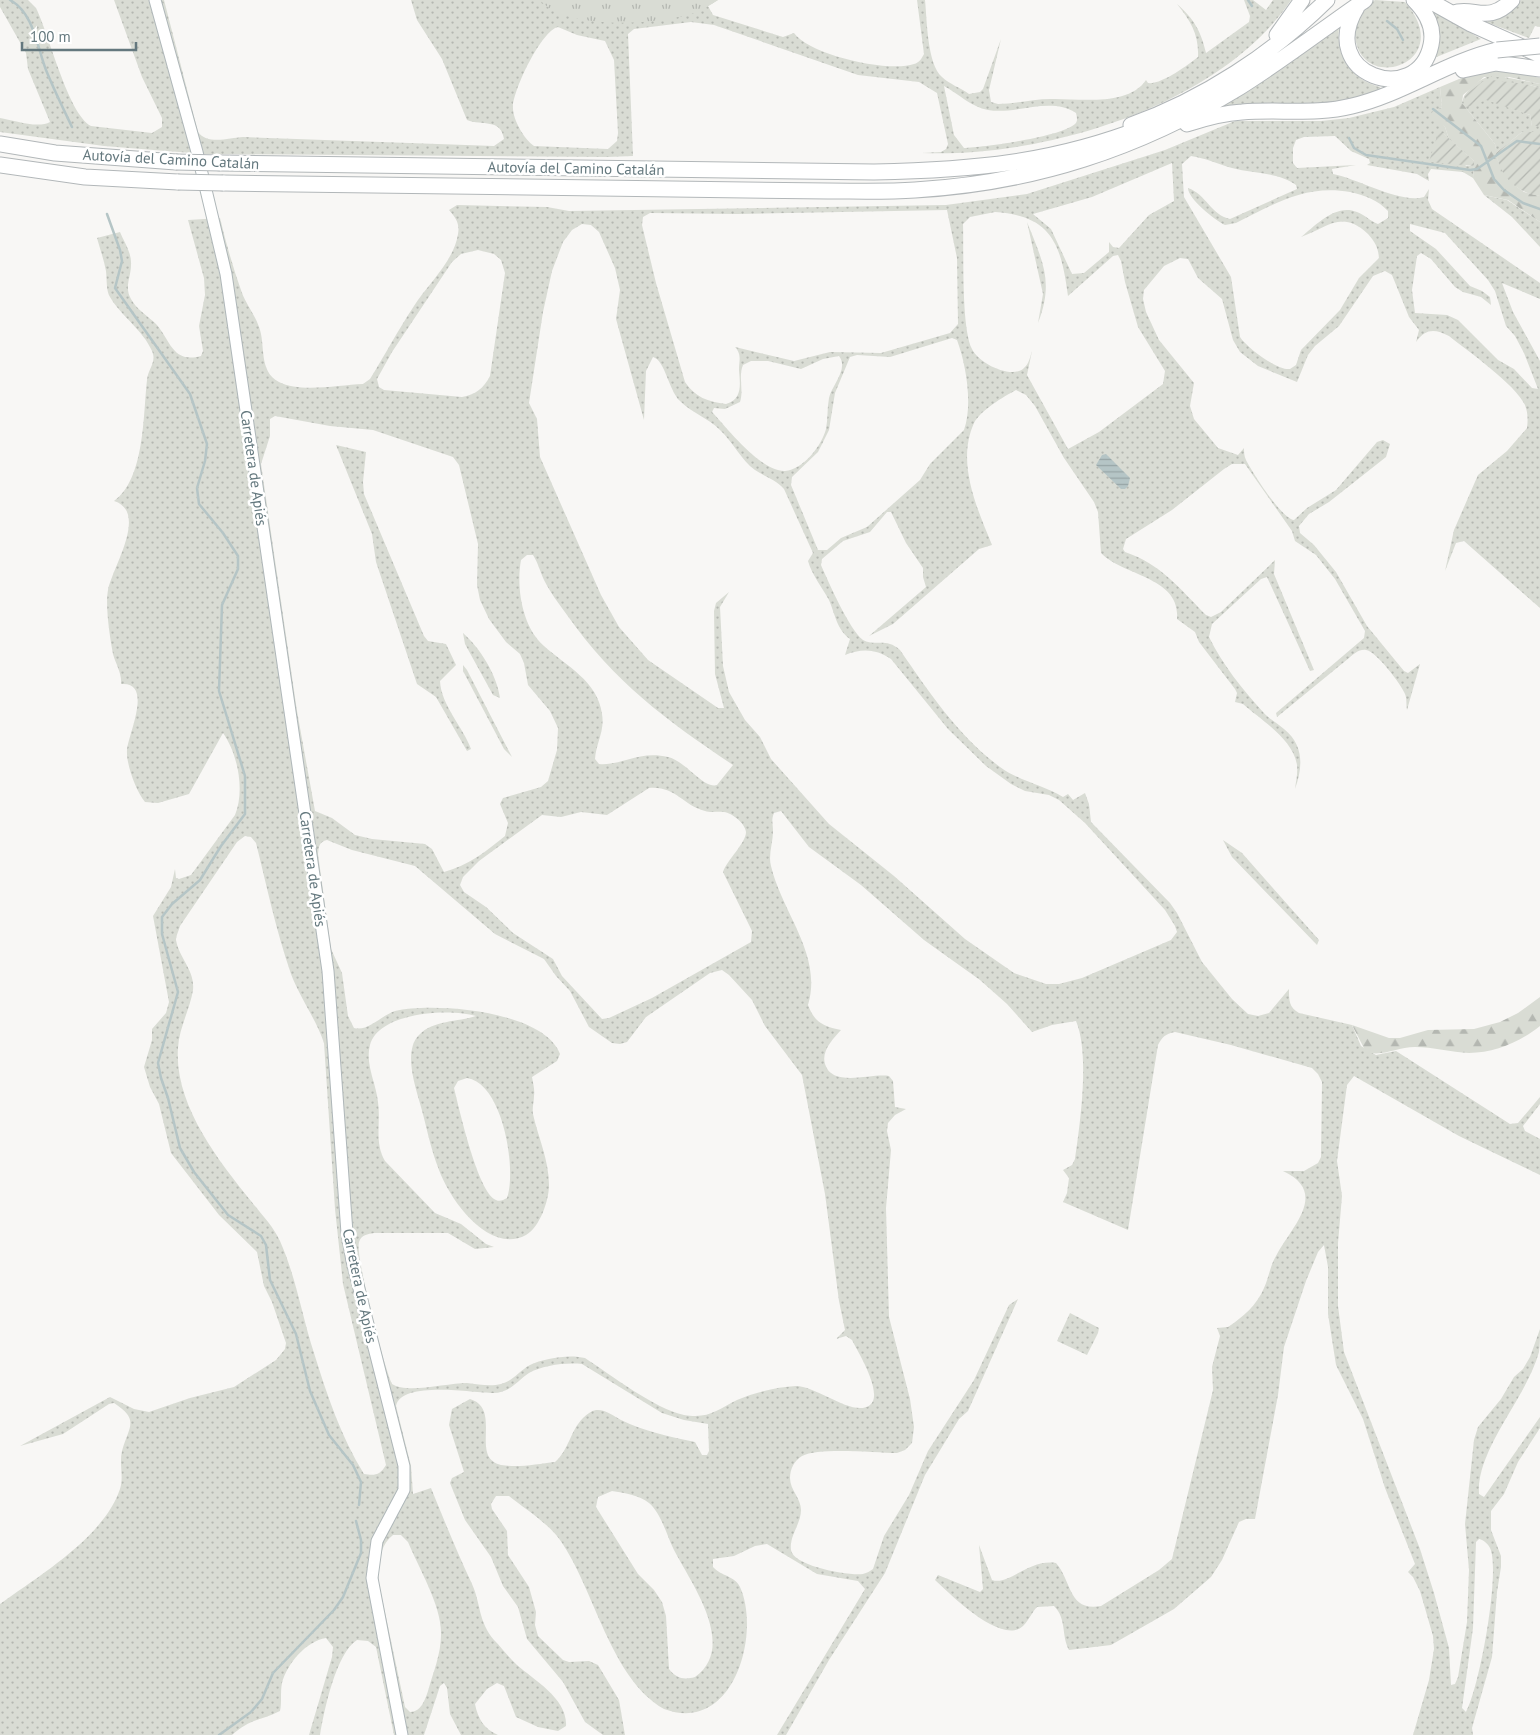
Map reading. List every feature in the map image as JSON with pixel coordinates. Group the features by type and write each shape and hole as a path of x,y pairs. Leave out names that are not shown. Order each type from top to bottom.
{"highway":[{"path":"1241,69 1277,35 1302,0"},
{"path":"874,172 992,160 1037,153 1077,143 1155,116 1200,94 1241,69 1282,39 1326,0"},
{"path":"1359,2 1347,31 1347,44 1351,56 1358,66 1369,74 1381,78 1394,79 1406,76 1417,69 1425,60 1430,48 1432,35 1430,23 1423,10 1414,0"},
{"path":"1428,0 1451,14 1540,55"},
{"path":"1451,14 1459,11 1477,14 1491,13 1512,0"},
{"path":"1152,129 1247,82 1359,2"},
{"path":"1337,109 1367,102 1458,62 1497,50 1540,46"},
{"path":"1152,129 1224,114 1337,109 1354,110 1384,103 1482,65 1502,63 1540,69"},
{"name":"Autovía del Camino Catalán","path":"0,144 55,153 176,162 874,172 950,170 1027,161 1074,151 1152,129"},
{"name":"Autovía del Camino Catalán","path":"0,165 85,177 178,182 560,189 877,191 958,186 1039,173 1106,153 1152,129"}],"street":[{"name":"Carretera de Apiés","path":"155,0 197,152 226,274 328,971 347,1233 352,1261 404,1466 404,1490 377,1541 372,1578 402,1735"}],"green space":[{"path":"0,0 28,0 36,8 67,90 83,119 91,126 152,133 162,127 162,118 142,77 114,0 164,0 198,132 202,136 213,140 243,137 494,146 504,139 502,132 495,125 467,120 442,59 417,20 411,0 718,0 708,6 713,15 783,37 794,33 802,41 816,48 850,60 869,64 902,66 917,63 924,54 917,0 925,0 929,41 933,62 937,71 942,77 969,94 980,92 983,89 1001,39 989,90 991,102 998,104 1048,99 1091,100 1117,97 1128,94 1146,80 1148,83 1153,83 1174,74 1198,57 1197,42 1193,29 1177,4 1196,26 1206,53 1249,22 1250,16 1244,0 1253,0 1266,10 1273,0 1291,0 1260,37 1221,69 1175,96 1126,118 1074,135 1021,146 970,152 922,153 941,152 946,149 948,144 937,93 919,82 858,75 714,25 691,22 634,29 628,34 633,156 607,157 204,154 104,146 0,132 0,118 39,125 50,122 28,69 26,53 0,7","holes":["558,27 577,35 605,41 614,60 618,133 617,141 608,149 534,146 523,134 514,117 513,106 523,75 544,39 551,31","944,86 971,103 988,110 999,111 1055,106 1066,108 1076,113 1077,122 1067,129 1039,137 988,146 964,148 954,135"]},
{"path":"540,0 718,0 697,12 678,17 614,23 570,17 553,10"},
{"path":"1375,0 1405,2 1418,24 1420,42 1414,56 1401,64 1386,67 1372,64 1360,53 1355,34 1356,24 1363,10"},
{"path":"1521,0 1540,0 1540,27 1535,26 1529,38 1486,22 1505,14"},
{"path":"1433,10 1481,39 1434,58 1438,46 1430,13"},
{"path":"1339,27 1340,48 1348,66 1361,79 1381,89 1336,104 1223,109 1224,105 1247,92"},
{"path":"1501,69 1540,78 1540,84 1509,77 1484,77 1463,95 1462,103 1495,144 1498,161 1514,185 1524,192 1540,196 1540,222 1508,200 1484,195 1473,178 1474,161 1449,139 1445,127 1433,118 1431,113 1442,107 1440,87 1471,74"},
{"path":"1494,75 1540,84 1540,88 1526,84 1486,99 1530,115 1532,126 1540,126 1540,132 1522,132 1496,153 1495,144 1462,103 1466,93 1474,85 1484,78"},
{"path":"1491,80 1526,84 1540,88 1540,126 1532,126 1530,115 1486,100 1468,107 1464,96 1482,82"},
{"path":"1440,87 1442,107 1432,113 1445,127 1449,139 1443,133 1466,166 1474,166 1473,178 1463,172 1431,169 1428,174 1429,181 1417,174 1367,165 1370,163 1369,159 1351,151 1335,136 1304,137 1296,140 1293,148 1293,163 1297,168 1356,165 1332,169 1333,174 1403,197 1424,197 1429,189 1428,200 1432,209 1540,283 1540,299 1502,283 1513,312 1540,361 1540,608 1464,541 1456,543 1445,571 1454,530 1478,475 1507,451 1527,428 1528,416 1525,405 1512,388 1449,336 1431,331 1423,334 1416,342 1419,330 1409,317 1392,275 1385,271 1373,276 1339,326 1315,346 1308,355 1297,382 1258,366 1240,352 1233,340 1222,299 1198,278 1188,259 1180,258 1164,266 1144,290 1143,299 1146,312 1159,340 1194,383 1190,406 1194,419 1218,448 1238,455 1244,448 1245,458 1254,474 1282,512 1294,520 1307,508 1336,490 1377,442 1383,440 1390,444 1386,457 1329,502 1309,514 1299,526 1300,533 1314,545 1336,572 1367,626 1404,671 1408,673 1420,664 1407,710 1405,694 1394,676 1376,656 1363,650 1353,655 1277,717 1276,713 1364,638 1365,631 1335,579 1316,555 1295,541 1292,531 1245,464 1232,464 1224,469 1172,510 1126,539 1123,549 1125,552 1160,570 1206,615 1211,617 1221,612 1275,560 1274,574 1314,670 1310,671 1267,577 1261,579 1212,624 1209,637 1233,676 1248,695 1265,714 1291,735 1295,742 1300,757 1300,765 1295,789 1297,765 1289,747 1283,738 1267,723 1243,704 1235,702 1237,693 1235,689 1199,642 1195,632 1177,619 1176,605 1170,594 1161,586 1111,561 1101,553 1098,512 1094,502 1064,458 1035,406 1026,395 1016,390 999,400 977,418 969,438 967,454 971,485 980,516 992,545 979,549 893,624 869,636 926,587 923,568 906,543 891,512 887,512 870,532 843,541 822,559 821,565 840,605 858,635 867,642 890,644 900,650 945,713 985,755 1007,772 1063,797 1068,794 1073,800 1085,793 1089,804 1091,822 1170,903 1202,962 1232,999 1248,1014 1258,1016 1269,1013 1289,989 1290,1003 1299,1013 1352,1025 1361,1046 1376,1055 1396,1051 1510,1124 1518,1123 1540,1097 1540,1104 1523,1126 1525,1131 1540,1139 1540,1175 1459,1136 1354,1076 1347,1085 1337,1161 1342,1196 1338,1243 1338,1306 1344,1352 1420,1549 1449,1648 1451,1685 1455,1684 1458,1677 1467,1622 1469,1570 1465,1524 1474,1440 1478,1427 1501,1399 1514,1377 1523,1369 1530,1357 1540,1329 1539,1352 1533,1370 1493,1442 1485,1459 1480,1477 1479,1494 1484,1497 1540,1417 1540,1428 1518,1462 1504,1494 1491,1511 1491,1530 1501,1556 1501,1567 1492,1657 1472,1728 1473,1735 1413,1735 1429,1680 1434,1649 1433,1636 1420,1591 1413,1577 1408,1572 1415,1564 1385,1488 1363,1419 1336,1365 1328,1314 1328,1267 1324,1245 1318,1252 1306,1281 1284,1347 1278,1395 1255,1519 1246,1519 1239,1522 1222,1560 1211,1577 1174,1609 1111,1645 1069,1650 1061,1616 1054,1606 1037,1607 1023,1626 1014,1630 1002,1629 977,1616 935,1580 938,1575 980,1592 983,1589 979,1545 992,1580 1005,1579 1037,1565 1056,1563 1076,1600 1090,1607 1101,1606 1159,1570 1172,1559 1213,1390 1212,1367 1220,1336 1217,1328 1228,1327 1234,1323 1258,1300 1274,1260 1303,1211 1304,1189 1297,1180 1283,1171 1304,1171 1318,1163 1321,1157 1322,1082 1312,1068 1231,1045 1175,1032 1166,1035 1158,1045 1128,1230 1063,1202 1067,1193 1069,1178 1063,1170 1072,1165 1075,1159 1083,1089 1082,1052 1076,1021 1052,1025 1032,1032 1007,1004 980,980 924,940 861,885 809,847 781,811 774,813 770,862 776,883 806,951 811,987 808,1005 813,1016 820,1023 841,1030 826,1050 825,1064 835,1076 844,1078 889,1076 893,1081 895,1107 906,1109 895,1115 888,1123 887,1131 891,1150 886,1208 889,1317 910,1399 914,1427 912,1443 905,1450 897,1453 821,1452 810,1453 797,1460 792,1468 790,1478 801,1506 799,1520 791,1545 794,1556 811,1565 834,1572 863,1574 873,1569 884,1536 909,1495 928,1451 974,1380 1009,1305 1018,1299 968,1411 959,1419 925,1475 885,1573 829,1660 786,1735 777,1735 865,1589 858,1581 817,1574 767,1544 755,1546 734,1556 713,1559 713,1567 738,1583 746,1607 747,1629 744,1653 736,1675 724,1694 708,1707 688,1713 664,1709 645,1695 630,1677 605,1632 572,1560 560,1540 543,1522 509,1496 496,1496 491,1504 492,1509 507,1531 508,1555 529,1587 536,1612 535,1625 538,1636 563,1660 569,1662 589,1661 598,1665 619,1700 625,1735 603,1735 585,1722 563,1682 527,1639 518,1607 503,1586 491,1557 465,1520 450,1483 452,1478 464,1472 449,1425 452,1409 470,1399 479,1404 486,1422 487,1453 492,1461 501,1465 521,1466 555,1462 560,1457 579,1423 588,1414 596,1410 606,1412 630,1424 648,1430 695,1442 702,1455 707,1455 709,1451 708,1424 684,1420 662,1413 582,1364 570,1363 534,1370 504,1391 493,1393 424,1390 401,1398 396,1406 411,1466 413,1494 431,1488 472,1584 485,1626 494,1640 514,1662 556,1699 562,1707 566,1726 558,1731 538,1727 516,1717 504,1686 497,1683 487,1689 475,1704 482,1723 498,1735 461,1735 450,1714 447,1688 444,1683 440,1686 424,1735 394,1735 376,1647 368,1641 357,1640 343,1657 337,1669 320,1735 309,1735 332,1657 333,1647 326,1638 311,1644 298,1654 288,1668 282,1683 280,1711 250,1723 232,1735 0,1735 0,1604 69,1554 86,1539 112,1507 120,1489 122,1475 121,1456 130,1419 114,1403 109,1404 63,1434 20,1446 110,1397 134,1409 149,1412 190,1398 234,1387 276,1360 285,1349 286,1343 272,1302 264,1286 257,1252 219,1215 171,1153 159,1104 150,1087 144,1067 152,1040 152,1029 166,1013 169,1002 153,916 171,887 175,869 176,878 179,879 191,875 235,815 240,784 233,751 223,733 189,794 158,803 145,802 138,791 130,770 127,750 138,700 136,691 131,685 121,684 121,676 113,654 107,613 107,597 129,528 128,516 124,507 114,501 124,491 132,478 137,462 141,445 147,380 153,362 153,355 143,336 120,311 109,294 106,271 97,238 120,232 130,256 131,269 128,290 133,303 156,324 173,349 191,358 201,356 203,351 199,326 205,295 204,278 188,220 220,218 242,293 259,327 265,365 272,377 288,385 308,388 363,384 370,379 408,315 451,254 456,244 458,224 449,210 457,205 547,207 569,211 946,205 1027,194 1165,150 1235,121 1321,121 1349,118 1394,107","holes":["1191,156 1240,170 1274,175 1296,185 1297,189 1230,219 1223,217 1199,195 1188,188 1192,198 1215,219 1225,225 1236,223 1291,197 1319,191 1350,192 1370,198 1388,211 1388,218 1378,224 1357,212 1342,210 1320,221 1301,237 1334,223 1350,223 1368,234 1377,248 1379,258 1359,278 1340,310 1301,350 1296,365 1290,369 1285,369 1263,358 1240,337 1231,277 1184,197 1182,164","1172,163 1174,201 1149,215 1119,248 1113,247 1109,242 1109,252 1084,273 1072,274 1051,229 1033,214 1092,197","947,210 957,258 958,324 950,333 881,353 830,352 794,361 735,347 740,358 740,386 738,395 726,404 713,402 698,395 685,382 656,283 642,225 643,217 650,213 737,214","995,212 1029,219 1050,236 1062,262 1068,296 1113,256 1118,255 1138,327 1165,371 1163,384 1099,432 1068,449 1027,375 1032,351 1026,366 1019,371 1012,372 996,368 981,360 972,349 966,324 963,224 970,217","582,224 591,225 599,232 615,268 620,290 616,319 644,420 646,371 653,357 661,364 680,401 720,430 750,466 784,489 813,553 808,561 810,566 829,600 839,626 850,639 845,655 857,651 874,651 891,659 948,729 986,766 1011,784 1025,791 1049,795 1059,800 1085,823 1165,910 1177,932 1171,940 1082,978 1059,984 1046,984 1014,973 965,939 894,876 829,824 771,759 760,737 745,720 729,692 723,666 720,607 729,592 716,603 714,611 715,674 724,708 718,708 648,660 619,627 601,595 540,457 537,419 529,403 543,312 552,271 563,242 572,230","1410,224 1445,233 1488,280 1495,291 1506,326 1515,336 1524,353 1538,389 1532,388 1514,369 1498,360 1458,320 1447,315 1415,313 1412,290 1417,256 1421,253 1431,259 1455,287 1463,292 1481,297 1491,305 1490,297 1470,286 1436,249 1410,231","478,250 494,254 501,260 505,273 490,376 479,390 471,395 462,397 384,390 379,387 377,379 392,352 452,262 461,254","952,338 957,340 967,385 967,420 964,430 930,464 920,480 867,527 841,538 827,550 818,550 791,485 792,477 818,452 829,430 835,393 850,357 857,355 890,357","839,356 842,361 841,372 829,398 824,435 811,456 792,470 776,469 755,457 712,412 714,408 725,409 740,402 743,365 751,361 768,361 801,369 823,359","275,416 330,426 373,430 453,457 459,465 478,544 477,585 480,600 489,619 506,642 520,654 524,663 528,685 550,711 558,728 557,750 548,781 541,787 503,798 500,804 508,823 505,836 469,862 444,872 432,849 425,844 372,839 355,835 332,818 315,811 297,711 261,464 270,436 270,419","527,555 533,555 544,580 555,598 604,661 643,699 664,716 733,765 717,785 706,783 675,760 658,755 648,755 615,763 599,764 595,759 603,720 599,702 588,683 536,638 522,606 519,582 521,560","649,788 666,790 690,805 705,811 724,812 734,816 741,822 746,832 740,846 723,872 752,931 751,942 652,998 609,1018 602,1019 562,976 553,959 513,933 486,907 464,892 460,885 463,877 479,861 542,815 561,817 581,812 607,815","245,836 251,837 256,843 276,925 291,974 324,1043 335,1209 343,1284 386,1465 377,1474 364,1474 342,1431 329,1400 295,1283 280,1241 212,1149 191,1110 183,1090 178,1048 180,1033 192,997 193,983 192,976 180,953 176,940 180,926 237,842","327,840 352,850 415,866 495,934 544,959 570,991 589,1027 612,1043 620,1044 627,1042 646,1017 710,973 722,970 729,975 752,1000 765,1026 802,1075 825,1194 839,1301 845,1330 836,1339 846,1336 852,1340 872,1383 874,1392 870,1405 863,1408 855,1408 805,1387 796,1386 751,1395 706,1415 684,1415 672,1412 647,1399 585,1358 572,1356 542,1360 526,1367 509,1381 497,1385 459,1383 407,1388 392,1384 377,1335 361,1268 359,1251 361,1238 374,1233 448,1233 475,1249 494,1247 486,1244 461,1224 435,1213 385,1161 379,1140 379,1110 369,1060 370,1045 376,1034 387,1025 400,1019 433,1013 476,1016 438,1024 425,1030 414,1041 411,1066 436,1162 452,1196 473,1221 485,1231 498,1238 512,1239 526,1235 536,1226 543,1213 547,1198 549,1176 533,1114 534,1091 532,1077 557,1061 560,1054 550,1039 533,1028 511,1019 461,1009 413,1008 395,1011 364,1028 354,1028 348,1016 342,973 331,949 318,854 321,843","467,1078 479,1083 490,1095 498,1111 504,1129 510,1168 510,1185 507,1198 500,1201 489,1194 476,1167 454,1088 458,1081","612,1491 636,1496 649,1503 660,1519 707,1614 712,1632 712,1649 707,1664 695,1677 681,1678 669,1669 666,1616 662,1602 654,1590 638,1574 596,1507 598,1497","393,1535 401,1535 408,1542 438,1612 441,1635 438,1656 422,1705 417,1710 410,1712 405,1707 379,1584 380,1557 388,1540","1479,1539 1486,1542 1490,1548 1493,1561 1493,1580 1482,1657 1477,1680 1466,1712 1462,1708 1473,1628 1476,1542"]},
{"path":"1522,132 1540,132 1540,196 1524,191 1510,182 1498,161 1496,153"},
{"path":"1438,133 1443,133 1474,161 1474,166 1429,162"},
{"path":"1484,195 1507,200 1540,222 1540,247 1512,217"},
{"path":"1027,222 1042,261 1046,284 1043,309 1038,323 1043,294"},
{"path":"336,445 366,452 363,482 364,494 424,636 428,641 446,644 456,665 440,681 441,690 471,749 467,751 436,697 417,684 376,562 372,534"},
{"path":"463,633 476,646 487,662 500,698 493,695 465,644"},
{"path":"463,665 512,757 504,749 463,671"},
{"path":"1223,840 1242,853 1319,940 1317,945 1232,857"},
{"path":"1540,997 1540,1026 1516,1042 1488,1051 1469,1053 1415,1047 1384,1053 1366,1052 1352,1025 1389,1038 1400,1038 1428,1030 1474,1029 1500,1022 1518,1013"},
{"path":"1070,1313 1099,1328 1087,1355 1057,1341"}],"shaded area":[{"path":"1106,454 1130,478 1125,489 1121,489 1096,465 1102,455"}],"waterway":[{"path":"10,0 18,6 30,22 46,70 72,127"},
{"path":"1248,0 1252,6"},
{"path":"1387,21 1397,29 1403,40"},
{"path":"1433,109 1481,146 1494,179 1504,190 1523,203 1540,209"},
{"path":"1349,138 1354,148 1366,155 1470,170 1477,169 1517,141 1540,144"},
{"path":"107,214 122,261 115,288 190,394 207,444 205,461 197,488 199,504 223,533 238,556 238,569 222,605 219,691 245,776 245,814 221,846 200,880 172,904 162,917 162,934 178,992 158,1063 180,1148 194,1172 228,1215 261,1236 266,1245 270,1280 296,1334 310,1391 329,1435 353,1465 361,1482 359,1505"},
{"path":"219,1735 251,1712 262,1699 273,1673 334,1610 343,1597 361,1553 361,1540 356,1521"}]}
